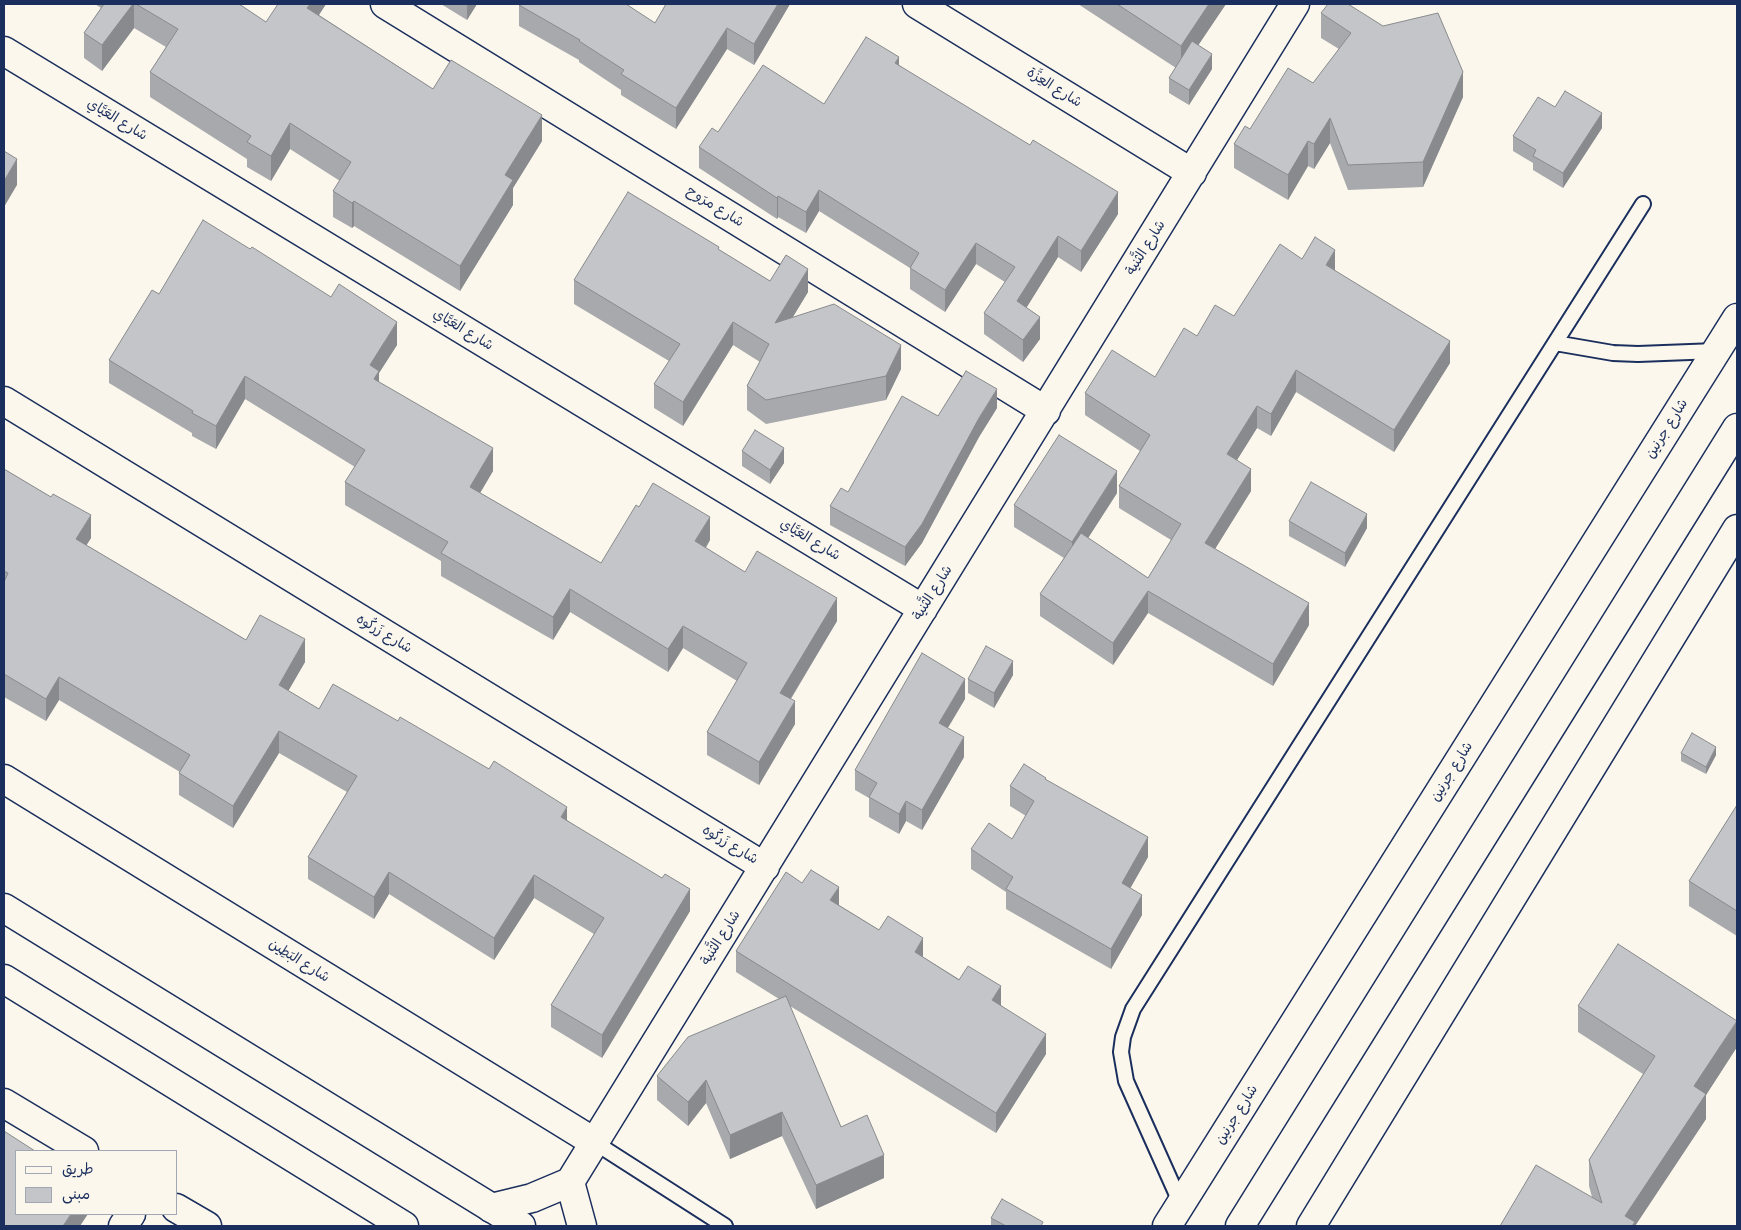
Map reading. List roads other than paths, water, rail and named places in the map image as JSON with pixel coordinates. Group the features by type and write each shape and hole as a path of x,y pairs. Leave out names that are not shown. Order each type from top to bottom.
{"street":[{"name":"شارع مرَوح","path":"385,4 1046,411"},
{"name":"شارع العِزَّة","path":"917,4 1192,173"},
{"name":"شارع الثَّنية","path":"570,1182 1295,4"},
{"name":"شارع العَيَّاي","path":"4,51 923,609"},
{"name":"شارع جرنين","path":"1174,1215 1737,318"},
{"name":"شارع زَركُوه","path":"4,401 765,867"},
{"path":"1240,1226 1737,428"},
{"path":"1311,1226 1737,529"},
{"name":"شارع البَطِين","path":"4,779 594,1142"},
{"path":"4,908 521,1226"},
{"path":"4,979 404,1226"},
{"path":"4,1103 82,1150"},
{"path":"491,1208 532,1198 570,1182 582,1226"},
{"path":"178,1209 207,1226"},
{"path":"123,1226 130,1215"}],"lane":[{"path":"1174,1215 1126,1081 1122,1052 1123,1037 1133,1009 1643,204"},
{"path":"1555,343 1613,353 1716,351"},
{"path":"594,1142 725,1226"}]}
